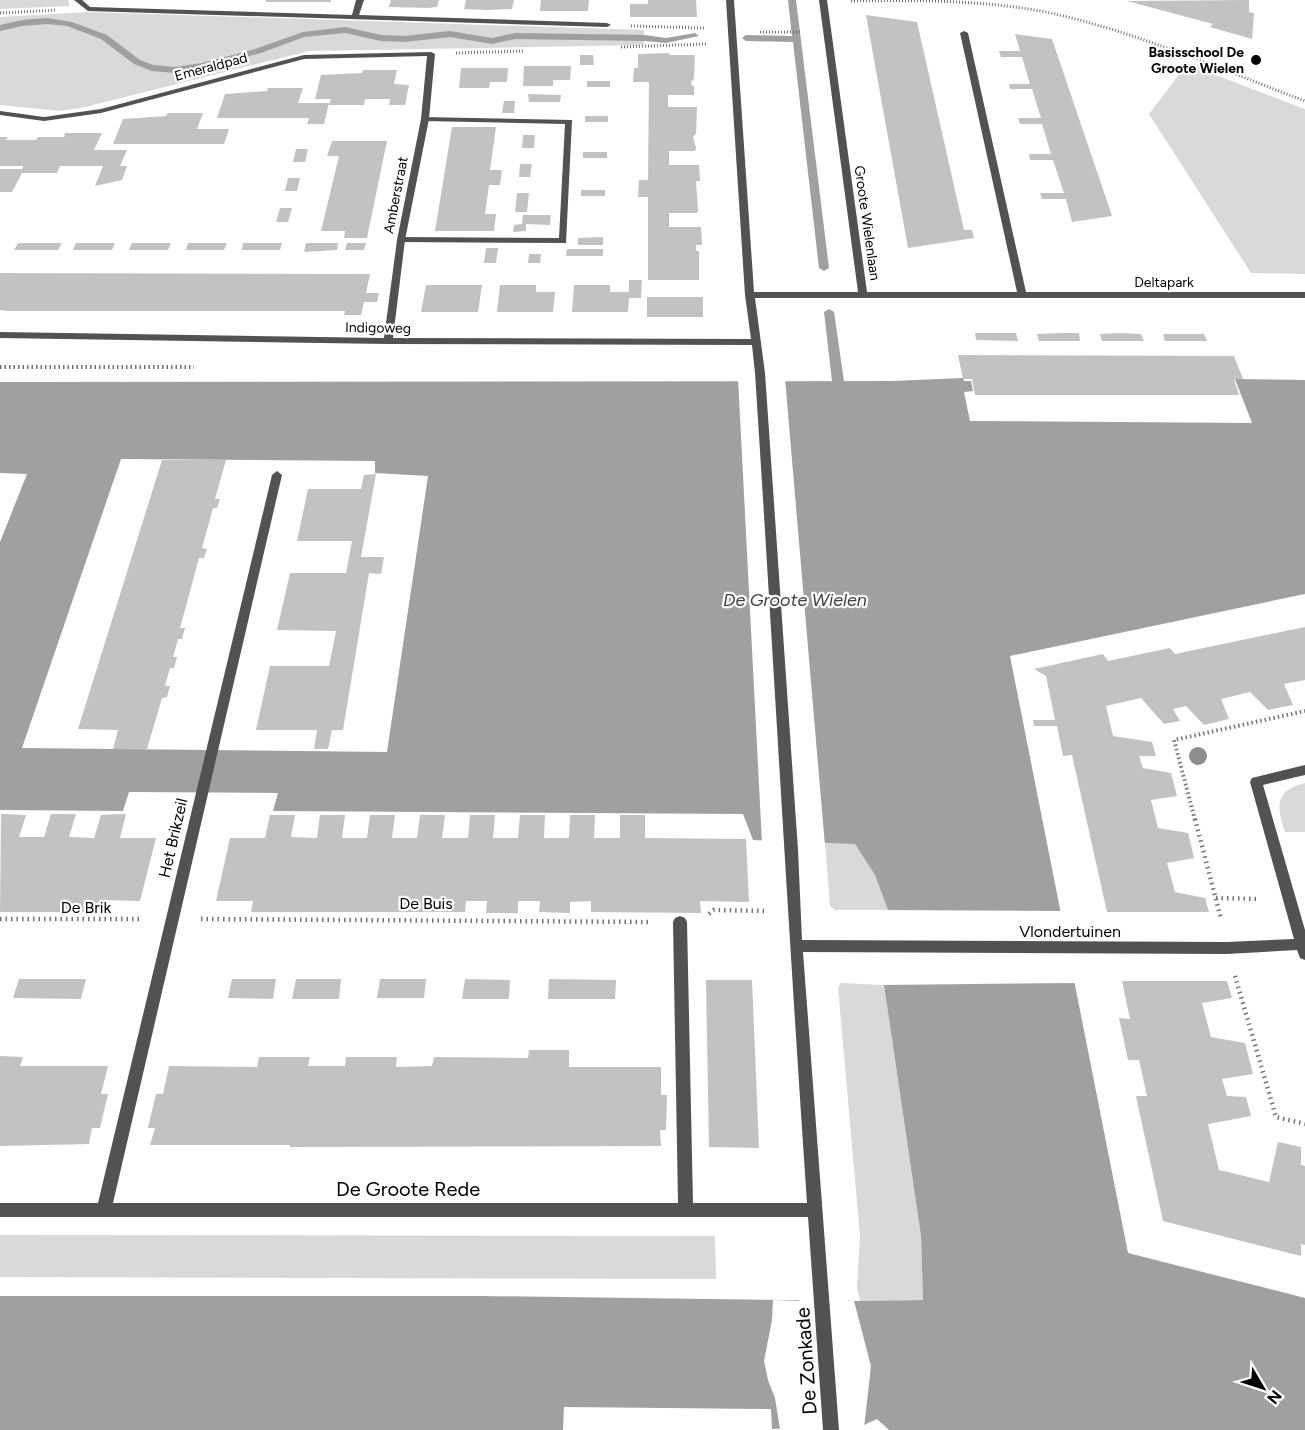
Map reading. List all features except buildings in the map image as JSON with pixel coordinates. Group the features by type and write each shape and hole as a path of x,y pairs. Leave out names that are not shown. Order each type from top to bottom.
{"street":[{"path":"78,0 88,9 607,25"},
{"path":"355,17 360,0"},
{"path":"730,0 750,295"},
{"name":"Groote Wielenlaan","path":"750,295 862,294 823,1"},
{"path":"964,33 1023,296"},
{"name":"Emeraldpad","path":"0,113 44,119 101,111 304,57 431,54"},
{"name":"Amberstraat","path":"388,342 401,240 425,119 431,54"},
{"path":"401,240 563,241 569,122 425,119"},
{"name":"Deltapark","path":"862,294 1305,295"},
{"name":"De Zonkade","path":"750,295 760,373 792,850 796,946 831,1430"},
{"name":"Indigoweg","path":"0,335 388,342 755,342"},
{"name":"Het Brikzeil","path":"104,1210 277,475"},
{"name":"Vlondertuinen","path":"796,946 1304,949 1256,782 1305,770"},
{"path":"680,922 686,1210"},
{"name":"De Groote Rede","path":"0,1210 816,1210"}],"path":[{"path":"823,1 993,4 1044,11 1107,27 1305,101"},
{"path":"0,13 88,9"},
{"path":"607,25 732,30"},
{"path":"790,32 803,32"},
{"path":"1305,711 1174,740 1227,948 1276,1117 1305,1124"},
{"path":"1216,898 1290,900"},
{"name":"De Buis","path":"173,919 680,922 699,921 714,910 794,912"},
{"name":"De Brik","path":"0,919 173,919"}],"shaded area":[{"path":"0,0 68,0 70,6 0,9"},
{"path":"88,12 644,30 644,45 309,51 81,108 59,111 0,105 0,17"},
{"path":"1187,64 1305,109 1305,274 1251,273 1149,114"},
{"path":"1305,783 1305,832 1285,832 1280,815 1280,801 1288,790"},
{"path":"825,843 855,843 875,875 888,910 835,910 830,906"},
{"path":"841,983 884,985 921,1236 923,1300 860,1301 857,1288 860,1236 838,987"},
{"path":"0,1235 715,1236 716,1279 0,1277"}],"water":[{"name":"De Groote Wielen","path":"963,378 964,381 971,381 973,391 964,392 970,421 1252,423 1235,379 1305,380 1305,594 1010,656 1128,1253 1305,1298 1305,1430 889,1430 877,1419 864,1425 772,1429 771,1409 564,1407 563,1430 0,1430 0,1296 481,1296 923,1300 921,1236 884,985 888,910 875,875 855,844 753,840 743,814 273,811 278,793 129,792 123,811 0,810 0,542 27,474 0,473 0,382 892,381","holes":["121,459 375,461 375,473 428,476 387,752 22,748"]}],"pier":[{"path":"738,378 785,378 825,846 762,843"},
{"path":"884,910 1062,911 1076,983 881,985"},
{"path":"800,1298 848,1298 848,1301 854,1301 871,1366 864,1428 780,1429 775,1398 764,1361 772,1320 773,1300 799,1301"}],"waterway":[{"path":"792,0 824,268"},
{"path":"0,28 47,21 69,24 104,37 137,62 152,68 175,70 202,66 258,51 303,35 345,30 381,38 404,39 450,34 492,41 515,36 645,38 660,41 695,36"},
{"path":"746,38 796,39"},
{"path":"829,312 838,381"}],"place":[{"name":"Basisschool De Groote Wielen","path":"1256,60"}]}
